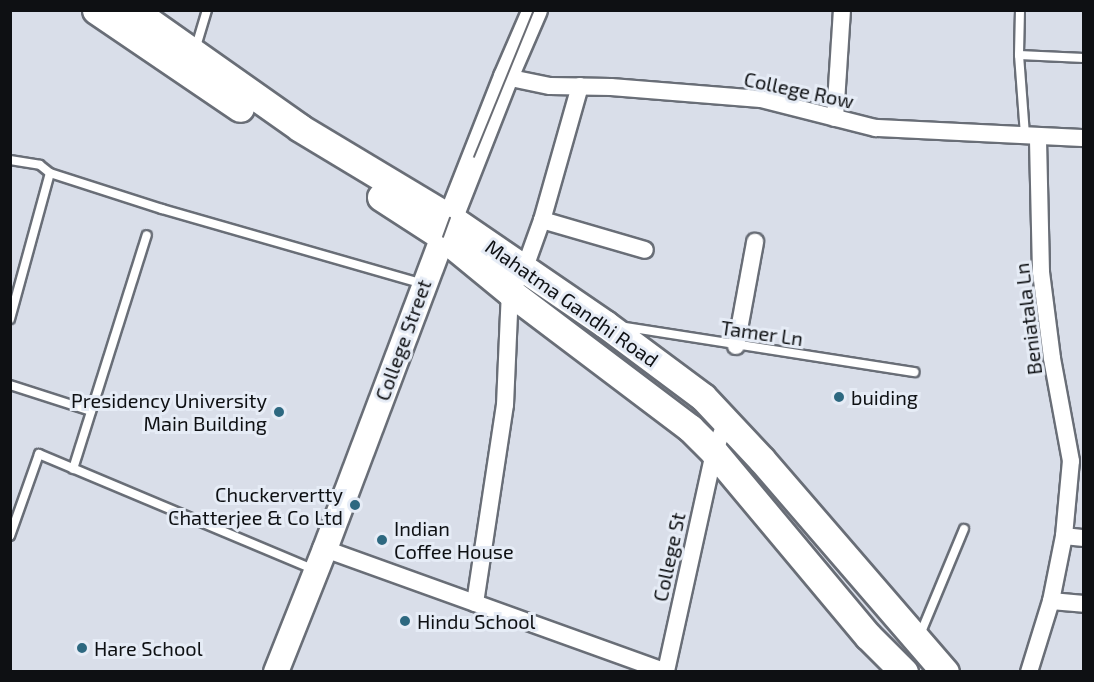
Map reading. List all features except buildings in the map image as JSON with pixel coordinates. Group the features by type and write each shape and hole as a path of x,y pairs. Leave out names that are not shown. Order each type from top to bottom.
{"main road":[{"name":"Mahatma Gandhi Road","path":"96,10 191,64 446,227 517,281 690,428 714,452 868,636 904,672"},
{"name":"Mahatma Gandhi Road","path":"133,10 191,64"},
{"name":"College Street","path":"276,672 321,560 446,227 535,10"},
{"name":"Mahatma Gandhi Road","path":"517,281 604,324 703,398 945,672"}],"street":[{"path":"835,118 842,10"},
{"name":"College Row","path":"506,77 550,86 580,86 761,99 876,128 1083,138"},
{"path":"475,603 506,405 517,281 542,220 580,86"},
{"name":"Beniatala Ln","path":"1029,672 1051,601 1077,462 1052,358 1041,272 1031,135"},
{"path":"542,220 645,250"},
{"path":"736,346 755,242"},
{"name":"College St","path":"666,671 714,452 726,422"},
{"path":"1064,536 1083,538"},
{"path":"321,560 475,603 666,671"},
{"path":"1051,601 1083,603"}],"lane":[{"path":"191,64 207,10"},
{"path":"1020,10 1019,55 1031,135"},
{"path":"1019,55 1083,58"},
{"path":"10,160 40,165 50,173 166,210 424,284"},
{"path":"10,319 50,173"},
{"path":"73,469 147,235"},
{"name":"Tamer Ln","path":"604,324 915,372"},
{"path":"10,385 91,411"},
{"path":"10,536 39,454 73,469 321,560"},
{"path":"918,640 964,530"}],"tram line":[{"path":"474,157 534,10"},
{"path":"443,237 450,218"}],"place":[{"name":"buiding","path":"839,397"},
{"name":"Presidency University Main Building","path":"279,412"},
{"name":"Chuckervertty Chatterjee & Co Ltd","path":"355,505"},
{"name":"Indian Coffee House","path":"382,540"},
{"name":"Hindu School","path":"405,621"},
{"name":"Hare School","path":"82,648"}]}
